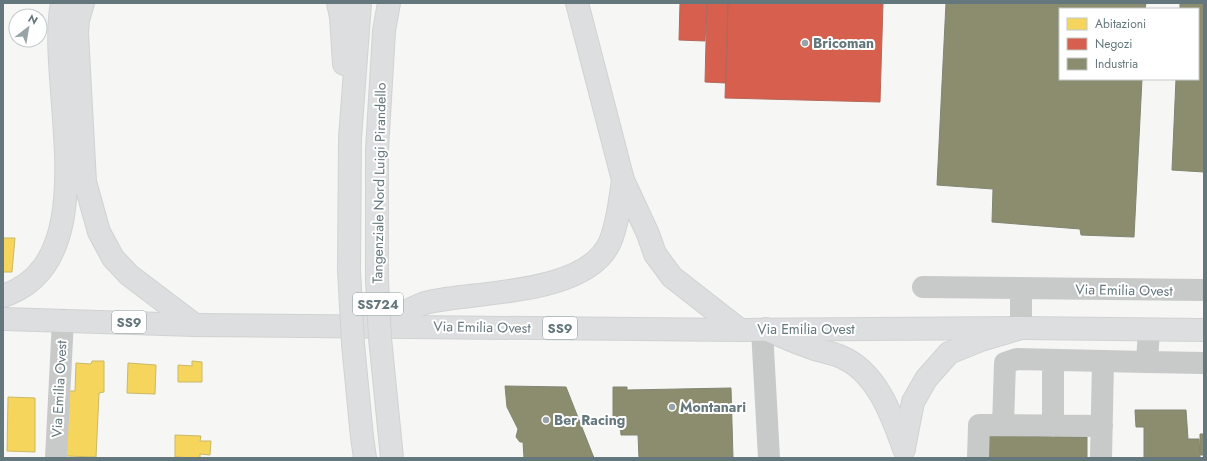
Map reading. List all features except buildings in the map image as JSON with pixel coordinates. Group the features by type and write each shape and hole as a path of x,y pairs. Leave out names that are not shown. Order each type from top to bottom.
{"main road":[{"path":"3,296 19,291 39,273 53,251 63,218 67,169 60,38 60,14 62,3"},
{"path":"83,3 78,20 77,33 85,182 99,232 113,258 129,275 195,325"},
{"path":"338,3 341,17 344,61 341,99 350,144"},
{"name":"Tangenziale Nord Luigi Pirandello","path":"360,3 350,144 350,277 353,344 365,458"},
{"name":"Tangenziale Nord Luigi Pirandello","path":"389,3 384,31 377,150 377,280 380,338 392,458"},
{"path":"578,3 624,180 648,234 655,254 672,277 740,330"},
{"path":"380,326 427,302 554,283 583,272 599,258 610,243 624,180"},
{"name":"Via Emilia Ovest","path":"3,319 195,325 740,330 1021,328 1204,330"},
{"path":"904,454 913,402 926,379 949,354 981,340 1021,328"},
{"path":"764,330 840,356 864,373 880,393 893,418 904,454"}],"street":[{"name":"Via Emilia Ovest","path":"923,287 1204,290"},
{"path":"1021,289 1021,328"},
{"name":"Via Emilia Ovest","path":"56,458 63,320"},
{"path":"764,330 770,458"},
{"path":"1147,362 1149,330"},
{"path":"1003,425 1005,363 1017,359 1204,363"},
{"path":"1052,426 1053,360"},
{"path":"1102,458 1103,361"},
{"path":"978,458 979,424 1102,426"}],"place":[{"name":"Bricoman","path":"805,43"},
{"name":"Montanari","path":"672,407"},
{"name":"Ber Racing","path":"546,420"}]}
